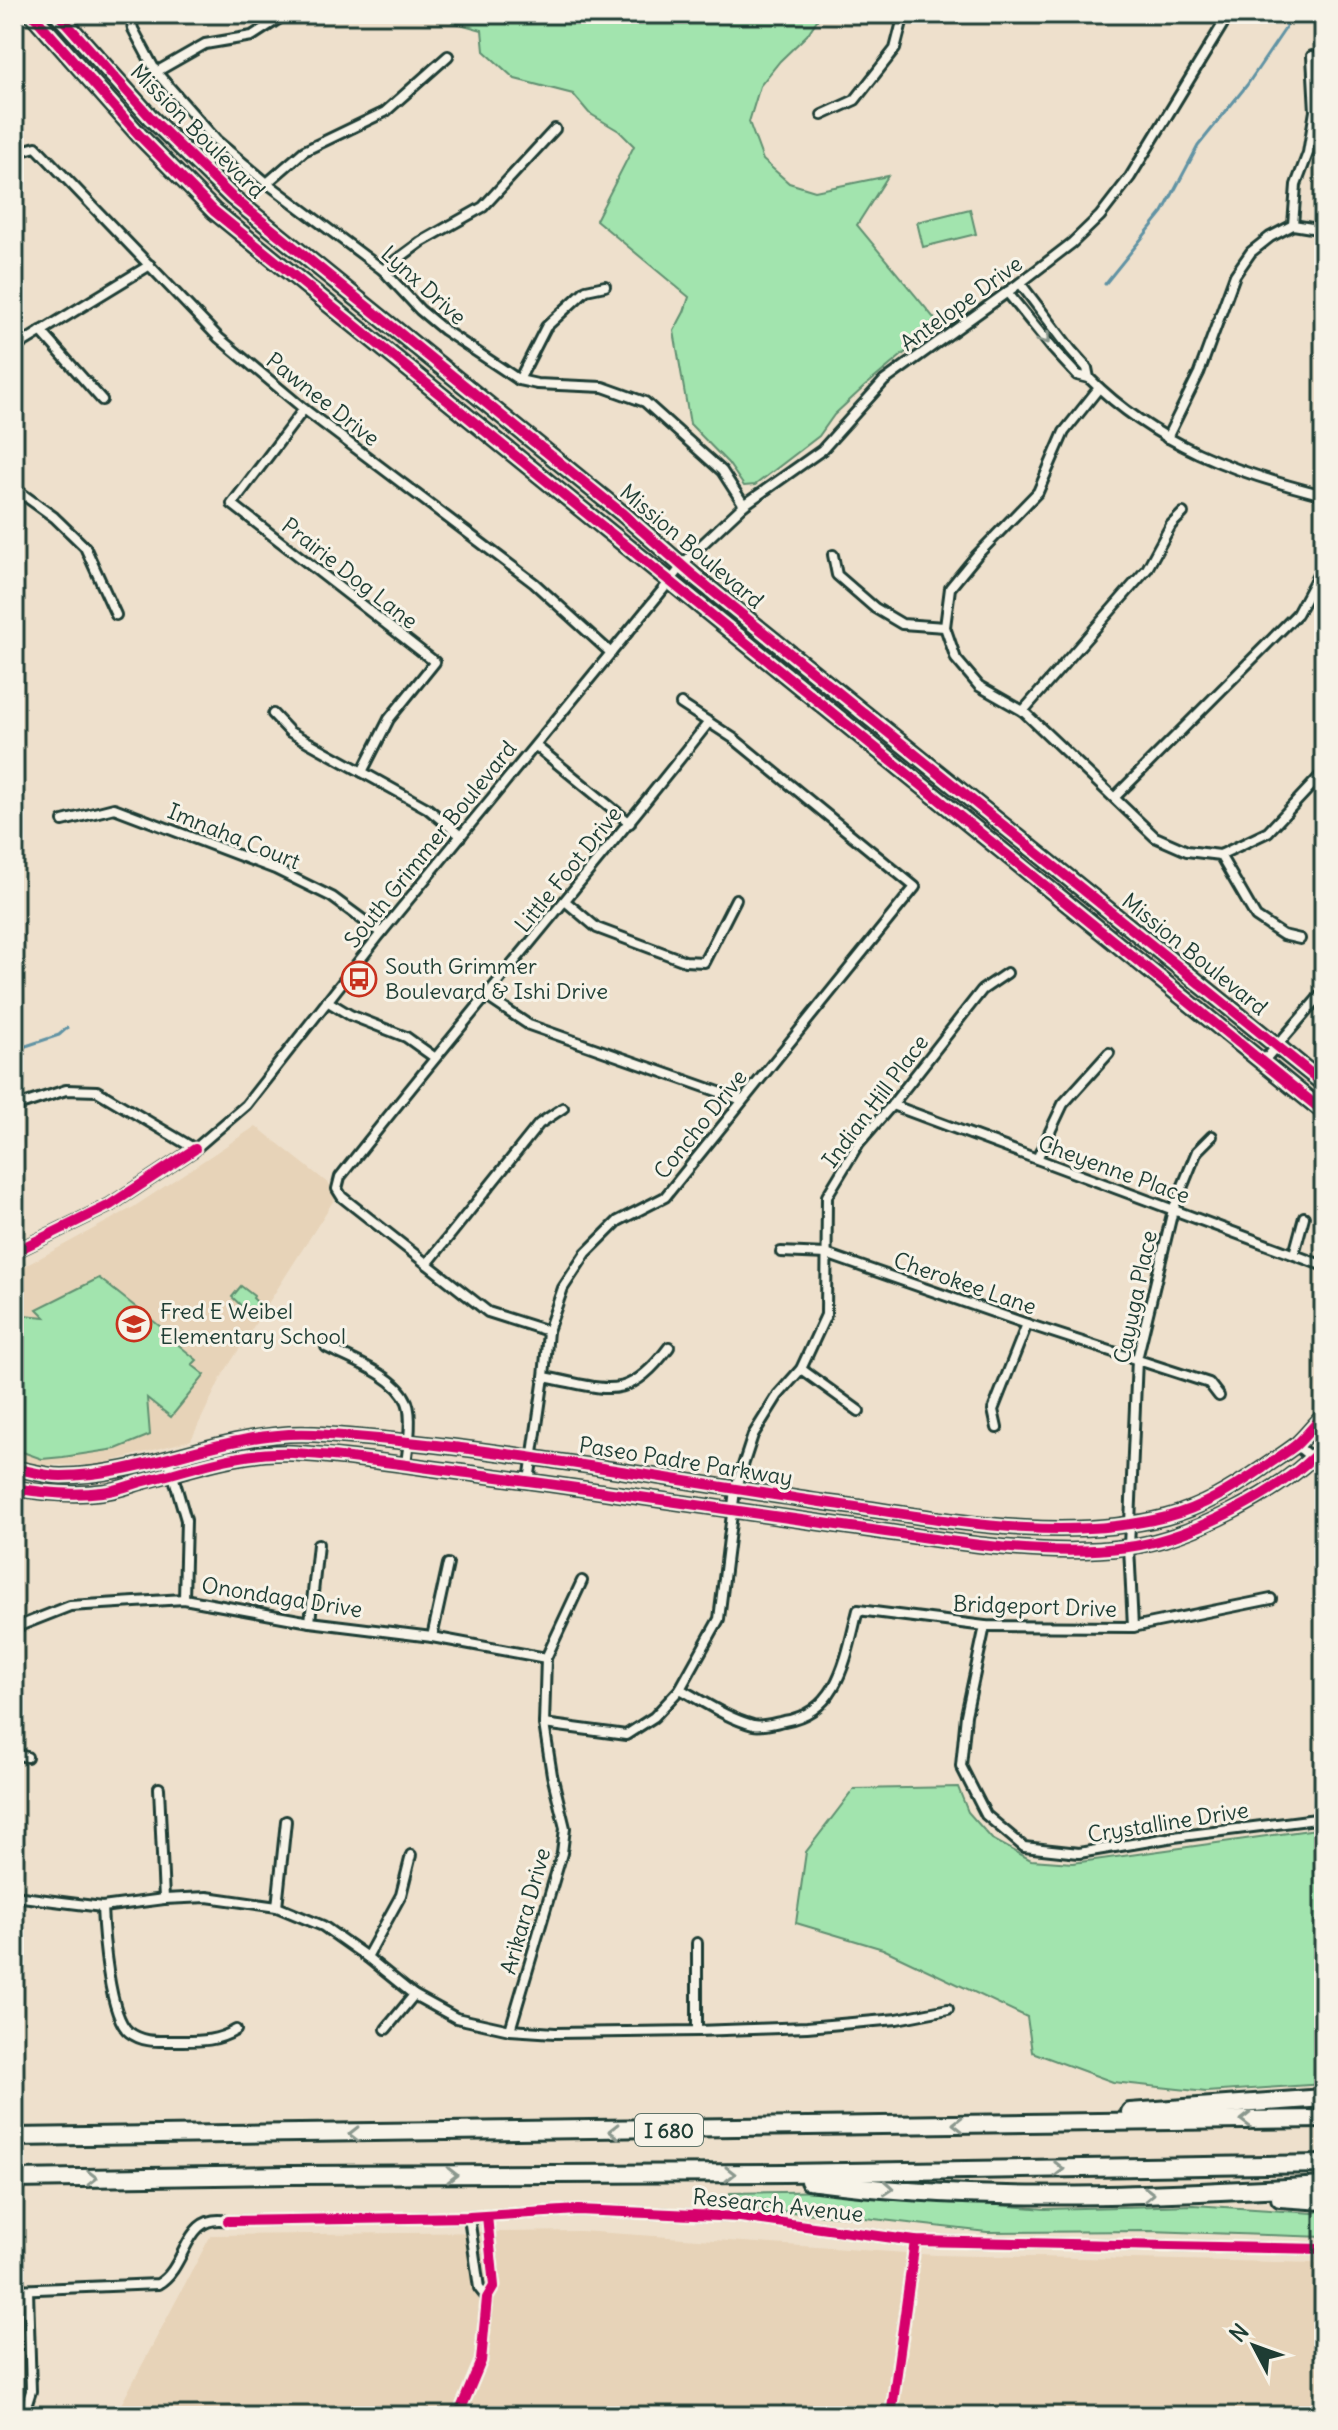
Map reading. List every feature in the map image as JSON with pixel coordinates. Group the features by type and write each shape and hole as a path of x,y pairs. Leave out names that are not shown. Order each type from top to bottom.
{"highway":[{"path":"993,2124 1324,2098"},
{"name":"I 680","path":"14,2137 1324,2119"},
{"name":"I 680","path":"14,2179 785,2173 1324,2164"},
{"path":"785,2173 828,2184 975,2195 1179,2194 1324,2186"},
{"path":"1179,2194 1324,2201"}],"main road":[{"name":"Mission Boulevard","path":"32,14 139,135 214,211 1324,1112"},
{"name":"Mission Boulevard","path":"58,14 151,118 232,197 623,514 683,567 1324,1084"},
{"name":"Paseo Padre Parkway","path":"14,1468 58,1477 102,1473 217,1444 282,1433 408,1442 735,1490 1003,1526 1050,1529 1130,1524 1182,1512 1220,1497 1296,1445 1324,1415"},
{"name":"Paseo Padre Parkway","path":"14,1488 49,1494 103,1492 225,1459 285,1453 324,1455 984,1546 1073,1550 1129,1547 1168,1538 1218,1518 1266,1492 1313,1458 1324,1446"}],"street":[{"name":"Lynx Drive","path":"130,14 133,29 156,72 216,140 267,183 383,270 420,310 444,330 519,380 537,384 603,387 645,402 722,471 744,505"},
{"path":"156,72 205,44 252,36 286,14"},
{"path":"822,115 855,100 895,49 904,14"},
{"name":"Antelope Drive","path":"671,583 709,537 744,505 822,450 884,381 1020,283 1072,243 1100,216 1130,177 1229,14"},
{"path":"267,183 304,151 385,112 448,56"},
{"path":"1293,225 1296,185 1308,153 1315,111 1312,56"},
{"path":"383,270 421,242 483,207 555,129"},
{"name":"Pawnee Drive","path":"14,153 36,147 219,338 304,409 534,583 611,653"},
{"path":"1167,438 1199,373 1235,275 1251,252 1293,225 1324,230"},
{"path":"14,348 150,265"},
{"path":"1020,283 1087,368 1089,378"},
{"path":"519,380 546,327 586,290 605,286"},
{"path":"1007,292 1077,375 1089,378 1139,420 1167,438 1216,463 1324,495"},
{"path":"41,331 102,400"},
{"path":"1099,388 1064,432 1038,492 950,588 945,627 956,659 979,686 1023,711 1155,837 1187,851 1220,855 1268,832 1324,772"},
{"name":"Prairie Dog Lane","path":"304,409 232,504 435,662 389,719 362,772"},
{"path":"14,488 54,517 85,547 116,615"},
{"path":"1023,711 1147,569 1171,525 1183,513"},
{"path":"833,555 837,575 875,608 902,624 945,627"},
{"path":"1115,797 1297,614 1324,564"},
{"name":"South Grimmer Boulevard","path":"14,1252 110,1205 195,1149 246,1105 381,933 671,583"},
{"path":"681,704 709,722"},
{"path":"273,714 290,732 427,808 461,836"},
{"name":"Little Foot Drive","path":"427,1264 342,1197 337,1189 340,1177 434,1057 630,823 709,722"},
{"name":"Concho Drive","path":"529,1481 548,1331 563,1288 586,1253 618,1221 665,1197 915,887 733,738 709,722"},
{"path":"536,746 630,823"},
{"name":"Imnaha Court","path":"63,821 114,808 275,869 332,897 381,933"},
{"path":"1220,855 1256,917 1283,935 1300,939"},
{"path":"565,901 597,928 685,961 704,962 736,899"},
{"name":"Indian Hill Place","path":"544,1724 626,1735 654,1717 680,1689 719,1619 735,1490 753,1435 778,1395 801,1369 826,1315 827,1196 859,1143 982,990 1007,973"},
{"path":"1263,1062 1324,991"},
{"path":"487,997 529,1025 742,1100"},
{"path":"327,1001 350,1015 406,1037 434,1057"},
{"path":"1037,1159 1063,1104 1109,1053"},
{"path":"14,1107 66,1090 97,1091 195,1149"},
{"name":"Cheyenne Place","path":"892,1105 1324,1266"},
{"path":"548,1331 488,1312 427,1264 539,1124 563,1108"},
{"name":"Cayuga Place","path":"1133,1627 1129,1547 1137,1359 1173,1210 1197,1151 1212,1136"},
{"path":"1294,1254 1304,1217"},
{"name":"Cherokee Lane","path":"781,1252 826,1254 1209,1383 1219,1396"},
{"path":"997,1428 993,1410 1027,1324"},
{"path":"326,1347 396,1383 408,1404 406,1464"},
{"path":"544,1377 619,1388 636,1383 669,1347"},
{"path":"801,1369 859,1411"},
{"path":"1296,1445 1324,1468"},
{"path":"168,1458 186,1520 184,1599"},
{"path":"310,1622 318,1544"},
{"path":"432,1637 448,1564"},
{"path":"546,1658 582,1581"},
{"name":"Onondaga Drive","path":"14,1628 70,1606 184,1599 310,1622 432,1637 546,1658"},
{"name":"Bridgeport Drive","path":"680,1689 731,1717 757,1726 798,1719 825,1702 843,1669 858,1610 985,1626 1133,1627 1271,1599"},
{"name":"Crystalline Drive","path":"985,1626 966,1715 961,1766 986,1815 1024,1847 1079,1853 1174,1837 1324,1818"},
{"name":"Arikara Drive","path":"510,2030 562,1853 565,1828 544,1724 546,1658"},
{"path":"14,1754 27,1757"},
{"path":"159,1788 164,1899"},
{"path":"277,1907 286,1821"},
{"path":"367,1957 401,1895 411,1855"},
{"path":"14,1896 102,1907 207,1897 277,1907 323,1926 414,1995 456,2018 510,2030 555,2033 807,2027 897,2019 948,2009"},
{"path":"102,1907 111,1992 125,2030 142,2041 208,2041 223,2038 236,2030"},
{"path":"697,1943 697,2031"},
{"path":"386,2029 414,1995"},
{"name":"Research Avenue","path":"28,2290 158,2284 168,2278 195,2231 204,2222 217,2219 469,2217 578,2210 740,2217 915,2241 1324,2249"},
{"path":"458,2416 481,2361 487,2298 494,2286 487,2216"},
{"path":"469,2217 479,2288 487,2298"},
{"path":"891,2416 915,2241"},
{"path":"14,2290 28,2290 31,2391 23,2416"}],"shaded area":[{"name":"Fred E Weibel Elementary School","path":"256,1126 339,1192 222,1376 191,1440 98,1465 40,1465 14,1457 14,1272 132,1208"},
{"path":"580,2231 936,2255 1324,2263 1324,2377 1303,2416 115,2416 211,2235"}],"green space":[{"path":"448,14 821,14 807,35 760,86 749,122 763,160 789,183 815,191 888,176 857,225 939,324 834,415 819,436 755,485 744,486 728,463 690,424 674,331 689,297 596,220 634,146 619,131 589,113 573,94 515,79 484,51 482,30 452,22"},
{"path":"970,209 976,234 923,247 917,222"},
{"path":"99,1278 171,1335 170,1338 197,1360 192,1365 205,1375 171,1417 147,1398 150,1435 116,1449 42,1459 17,1450 14,1448 14,1314 45,1317 37,1309"},
{"path":"241,1286 260,1305 253,1314 232,1297"},
{"path":"958,1787 968,1812 992,1839 1031,1860 1073,1863 1324,1828 1324,2084 1206,2092 1113,2082 1032,2052 1027,2017 883,1949 796,1923 806,1852 854,1789"},
{"path":"836,2191 1045,2209 1194,2205 1313,2213 1324,2209 1324,2237 1149,2231 987,2232 727,2207 730,2193"}],"waterway":[{"path":"1105,284 1163,212 1198,146 1247,85 1285,29 1291,14"},
{"path":"14,1050 59,1035 67,1028"}],"cycle path":[{"path":"32,14 139,135 214,211 1324,1112"},
{"path":"58,14 151,118 232,197 623,514 694,576 1324,1084"},
{"path":"14,1252 110,1205 195,1149"},
{"path":"14,1468 55,1476 93,1474 250,1438 315,1434 510,1454 959,1522 1042,1529 1084,1528 1125,1525 1166,1517 1205,1503 1292,1448 1324,1415"},
{"path":"14,1488 69,1494 107,1491 235,1458 293,1453 468,1473 954,1542 1025,1549 1094,1550 1152,1542 1206,1524 1260,1496 1324,1446"},
{"path":"228,2221 469,2217 578,2210 740,2217 915,2241 1324,2249"},
{"path":"458,2416 481,2361 487,2298 494,2286 487,2216"},
{"path":"891,2416 915,2241"}],"place":[{"name":"South Grimmer Boulevard & Ishi Drive","path":"359,979"},
{"name":"Fred E Weibel Elementary School","path":"134,1324"}]}
